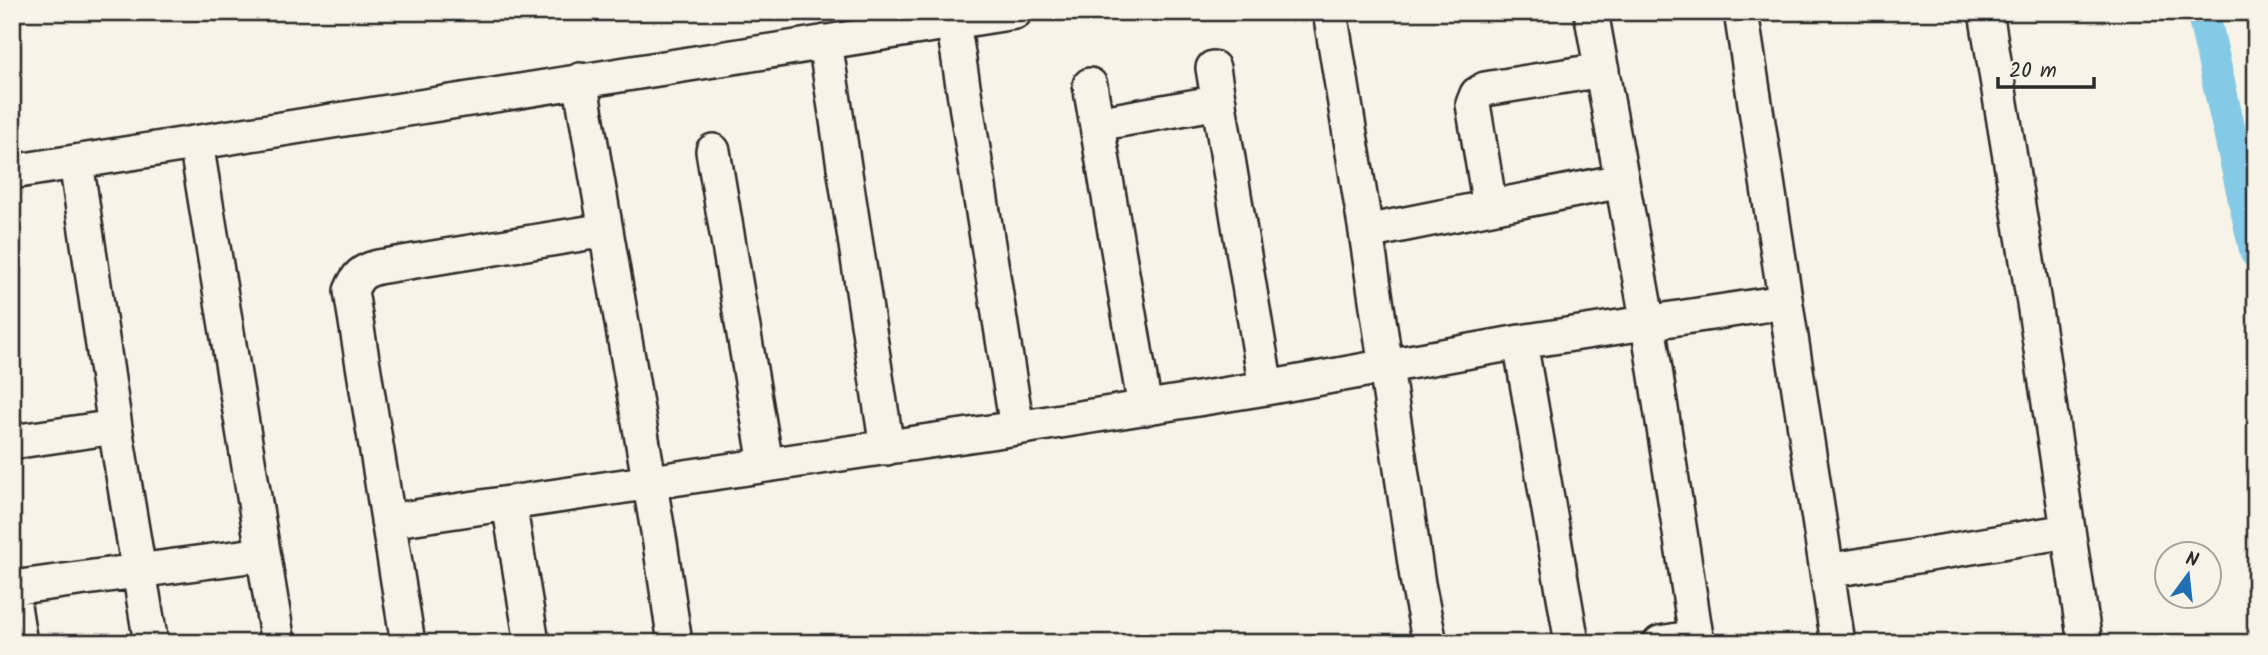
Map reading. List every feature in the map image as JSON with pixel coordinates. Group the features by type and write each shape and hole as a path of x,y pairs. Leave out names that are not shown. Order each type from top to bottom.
{"street":[{"path":"12,172 1015,12"},
{"path":"1330,12 1387,367 1414,557 1430,643"},
{"path":"1591,12 1648,324 1696,640 1660,643"},
{"path":"1741,12 1838,643"},
{"path":"1986,12 2085,643"},
{"path":"953,22 1017,428"},
{"path":"825,42 887,448"},
{"path":"1213,68 1266,388"},
{"path":"1490,207 1474,104 1477,94 1485,89 1602,70"},
{"path":"580,80 675,643"},
{"path":"1090,85 1145,408"},
{"path":"1097,124 1219,102"},
{"path":"196,143 278,643"},
{"path":"713,151 766,464"},
{"path":"76,162 115,427 151,643"},
{"path":"1366,232 1621,181"},
{"path":"408,643 351,291 355,279 364,271 377,268 606,230"},
{"path":"388,521 1145,408 1520,342 1784,302"},
{"path":"1520,342 1572,643"},
{"path":"12,442 115,427"},
{"path":"509,503 532,643"},
{"path":"1827,571 2068,531"},
{"path":"20,643 12,590 263,554"}],"waterway":[{"path":"2203,12 2256,252"}]}
